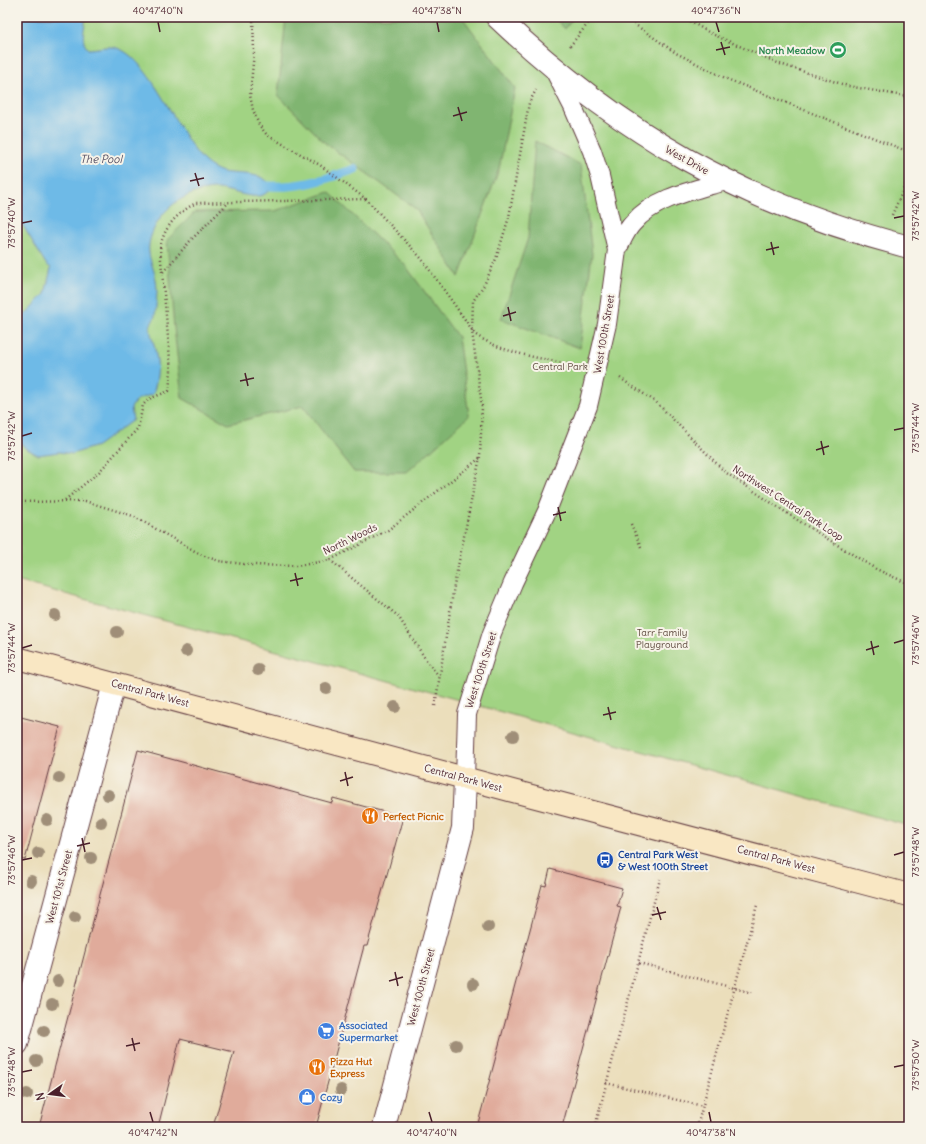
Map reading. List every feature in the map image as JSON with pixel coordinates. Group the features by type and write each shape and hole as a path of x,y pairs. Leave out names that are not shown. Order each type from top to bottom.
{"main road":[{"name":"Central Park West","path":"17,658 465,779 909,895"}],"street":[{"name":"West Drive","path":"497,17 546,76 726,181 798,213 909,247"},
{"name":"West 101st Street","path":"17,1044 114,684"},
{"name":"West 100th Street","path":"384,1127 463,828 465,779"}],"lane":[{"name":"West 100th Street","path":"465,779 467,714 492,633 510,590 547,511 588,406 598,370 607,324 617,250 600,176 592,151 573,107 546,76"},
{"name":"West 100th Street","path":"617,250 632,223 653,207 680,194 726,181"}],"path":[{"path":"253,17 254,52 250,95 253,110 259,125 267,135 320,165 366,199 421,258 472,331 480,338 502,348 580,366"},
{"path":"568,48 593,17"},
{"path":"624,17 676,53 727,79 909,152"},
{"path":"683,17 729,42 780,64 848,86 909,97"},
{"path":"435,706 439,676 480,457 482,407 472,331 473,301 484,285 496,259 509,217 529,103 533,94 546,76"},
{"path":"892,216 909,177"},
{"path":"65,500 99,472 138,428 143,406 149,399 169,391 171,370 160,250 161,240 170,224 182,210 196,203 366,199"},
{"path":"163,272 191,240 228,202"},
{"name":"Northwest Central Park Loop","path":"615,375 656,402 725,472 799,521 876,569 909,584"},
{"name":"North Woods","path":"17,502 65,500 85,501 120,511 202,555 219,561 252,566 298,566 330,560 388,530 480,457"},
{"path":"631,524 641,547"},
{"path":"330,560 398,616 428,663 439,676"},
{"path":"595,1127 660,879"},
{"path":"697,1127 757,905"},
{"path":"639,963 753,993"},
{"path":"606,1083 703,1106"}],"green space":[{"name":"Central Park","path":"17,17 909,17 909,826 448,697 17,581"},
{"path":"286,17 462,17 515,88 499,169 459,277 416,209 325,143 278,95"},
{"path":"553,17 574,17 565,29"},
{"path":"535,141 581,165 592,254 580,348 501,319 528,238"},
{"path":"329,192 405,265 458,337 469,416 407,472 354,472 303,406 228,424 182,398 174,328 167,240 195,212 275,211"}],"water":[{"name":"The Pool","path":"17,17 85,17 83,38 88,49 112,47 125,52 138,63 162,96 194,149 205,162 215,169 223,172 263,178 271,187 267,193 261,196 246,195 222,189 206,190 189,195 167,209 157,223 149,243 150,258 157,290 155,317 150,328 157,365 153,394 136,400 131,408 133,420 97,446 72,454 59,452 38,455 25,448 17,438 17,323 45,294 51,268 46,264 22,224 17,211"}],"building":[{"path":"17,716 60,727 25,860 17,859"},
{"path":"138,750 332,803 333,798 403,817 367,946 364,946 316,1127 213,1127 234,1052 180,1039 158,1127 39,1127"},
{"path":"550,869 622,888 617,906 621,907 562,1127 477,1127 542,885 546,886"}],"waterway":[{"path":"259,185 297,185 332,177 355,169"}],"place":[{"name":"North Meadow","path":"838,50"},
{"name":"Perfect Picnic","path":"370,816"},
{"name":"Central Park West & West 100th Street","path":"605,860"},
{"name":"Associated Supermarket","path":"326,1031"},
{"name":"Pizza Hut Express","path":"317,1067"},
{"name":"Cozy","path":"307,1097"}],"park label":[{"name":"Tarr Family Playground","path":"662,638"}]}
